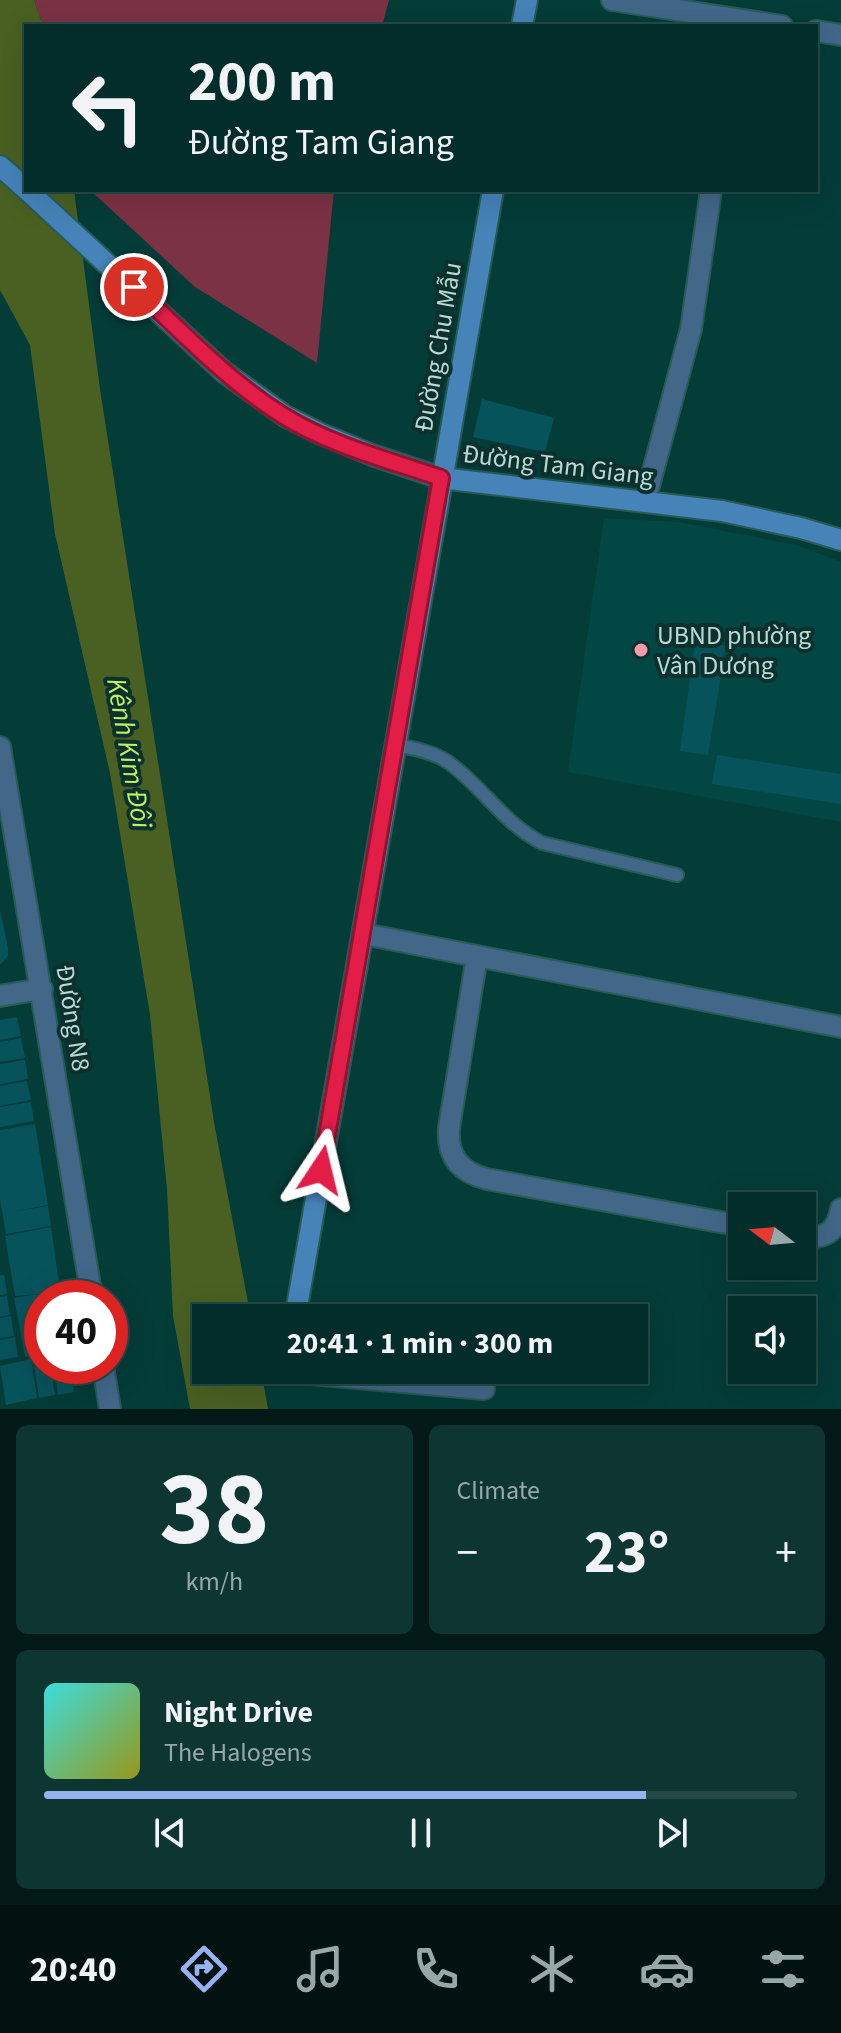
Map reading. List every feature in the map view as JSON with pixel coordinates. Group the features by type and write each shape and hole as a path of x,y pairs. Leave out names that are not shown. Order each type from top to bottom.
{"street":[{"path":"522,24 527,0"},
{"path":"612,0 758,24"},
{"path":"818,31 841,35"},
{"name":"Đường Tam Giang","path":"0,166 24,187"},
{"name":"Đường Tam Giang","path":"29,192 224,372 285,416 372,455 441,478 722,511 841,540"},
{"name":"Đường Chu Mẫu","path":"298,1304 493,192"},
{"path":"645,501 691,329 711,192"},
{"name":"Đường N8","path":"0,747 89,1280"},
{"path":"364,934 841,1027"},
{"path":"477,956 449,1128 448,1143 456,1163 475,1176 487,1179 728,1223"},
{"path":"0,996 42,989"},
{"path":"816,1237 823,1237 833,1230 841,1209"},
{"path":"106,1384 110,1409"},
{"path":"426,1384 484,1389"}],"lane":[{"path":"395,745 415,748 447,761 522,833 542,843 677,875"}],"shaded area":[{"path":"34,0 389,0 383,24 42,24"},
{"path":"92,192 334,192 317,363 195,287"},
{"path":"604,518 679,522 796,545 841,562 841,822 568,772"}],"water":[{"name":"Kênh Kim Đôi","path":"0,0 34,0 42,24 24,24 24,192 74,192 100,389 215,1128 248,1304 192,1304 192,1384 264,1384 268,1409 190,1409 173,1316 167,1189 150,1015 110,773 55,534 30,345 0,290"}],"building":[{"path":"482,399 554,418 545,452 473,437"},
{"path":"695,642 726,646 708,755 680,751"},
{"path":"717,755 841,774 841,804 712,784"},
{"path":"0,910 8,956 0,965"},
{"path":"17,1017 21,1036 0,1040 0,1020"},
{"path":"21,1038 25,1058 0,1062 0,1042"},
{"path":"25,1060 28,1079 0,1084 0,1064"},
{"path":"27,1081 31,1100 0,1106 0,1086"},
{"path":"31,1102 34,1121 0,1127 0,1107"},
{"path":"35,1124 48,1205 10,1212 48,1206 51,1226 6,1234 0,1199 0,1130"},
{"path":"51,1227 58,1280 24,1280 24,1295 15,1296 5,1236"},
{"path":"0,1275 4,1275 7,1294 0,1295"},
{"path":"7,1296 10,1315 0,1317 0,1297"},
{"path":"24,1296 24,1352 14,1298"},
{"path":"11,1316 14,1336 0,1338 0,1318"},
{"path":"15,1337 18,1357 0,1360 0,1340"},
{"path":"24,1361 24,1384 35,1384 37,1398 6,1405 0,1366"},
{"path":"37,1384 53,1384 55,1395 39,1398"},
{"path":"56,1384 72,1384 74,1392 58,1395"}],"place":[{"name":"UBND phường Vân Dương","path":"641,650"}],"route":[{"path":"134,287 224,372 285,416 372,455 441,478 321,1170"}]}
